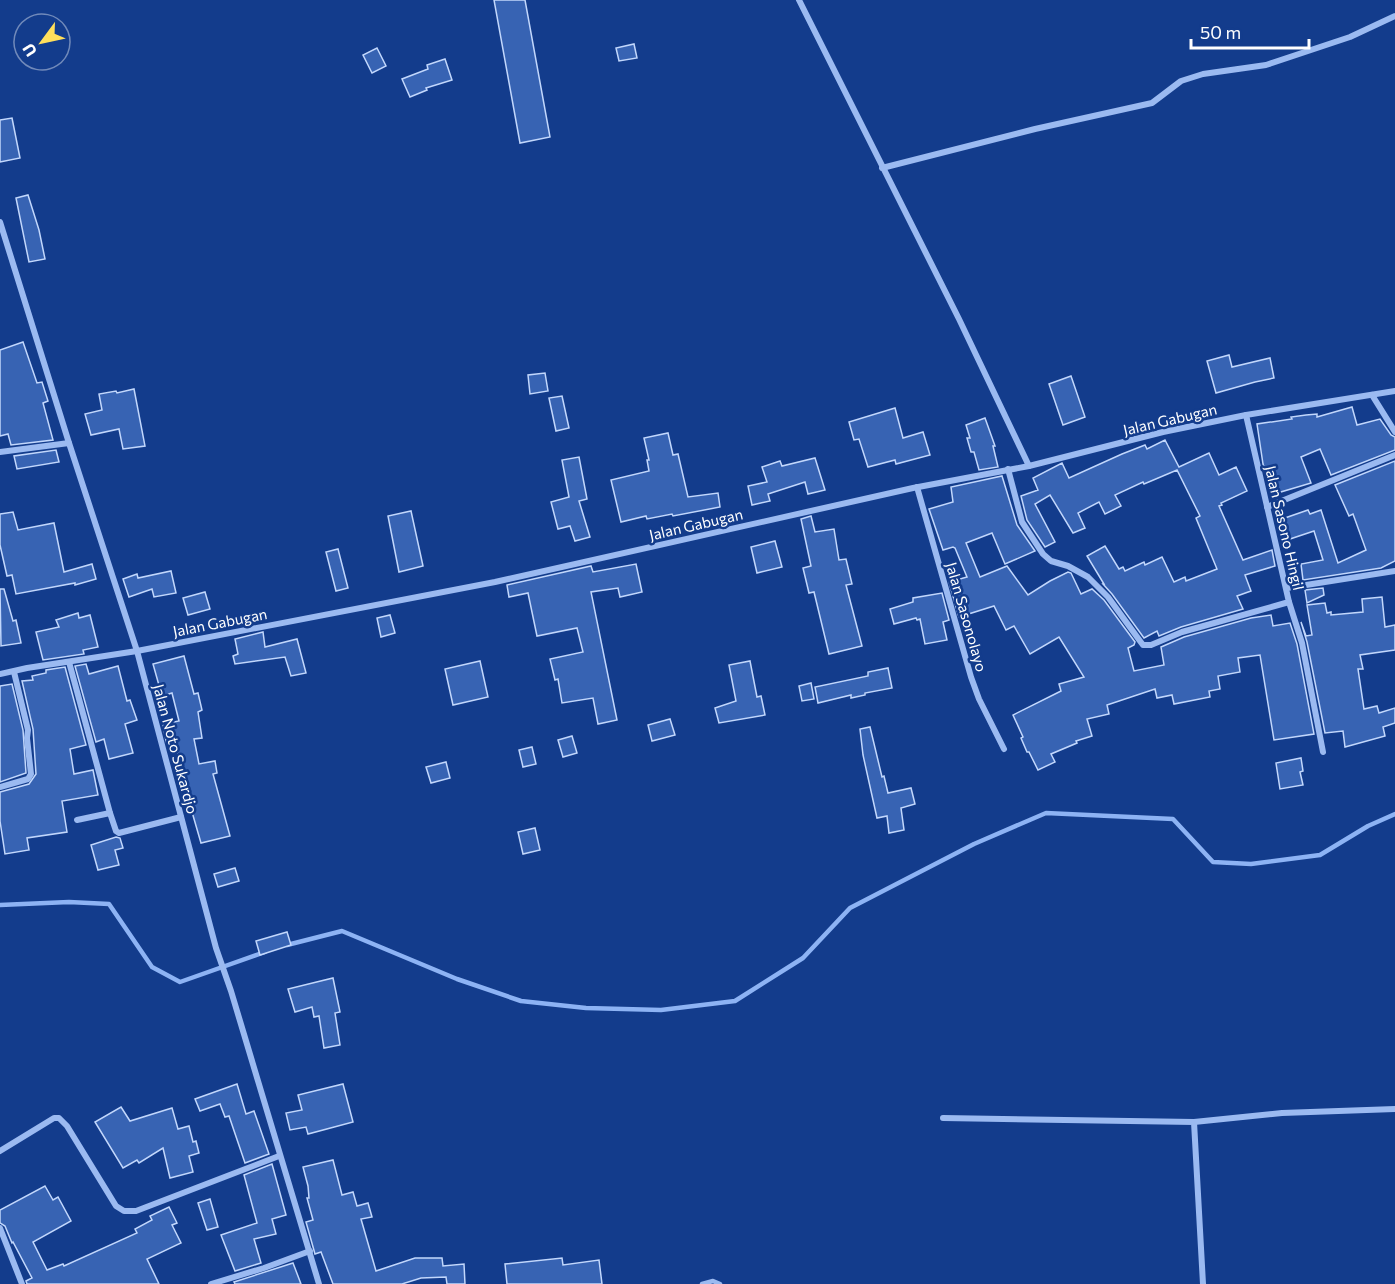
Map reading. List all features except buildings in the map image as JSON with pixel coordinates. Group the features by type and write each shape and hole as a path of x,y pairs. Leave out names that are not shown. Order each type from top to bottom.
{"street":[{"path":"799,0 959,319 1029,466"},
{"path":"882,168 1035,129 1152,103 1182,81 1203,75 1266,65 1350,37 1395,16"},
{"name":"Jalan Noto Sukardjo","path":"0,222 137,651 216,948 319,1284"},
{"name":"Jalan Gabugan","path":"0,674 137,651 495,582 917,487 1029,466 1163,432 1246,415 1395,391"},
{"path":"1372,394 1395,432"},
{"name":"Jalan Sasono Hingil","path":"1008,470 1022,522 1043,554 1051,561 1068,566 1088,577 1108,597 1143,645 1151,645 1182,632 1288,602 1287,588 1246,415"},
{"path":"0,452 69,442"},
{"path":"1267,507 1395,455"},
{"name":"Jalan Sasonolayo","path":"917,487 971,677 979,699 1004,749"},
{"path":"1287,588 1395,571"},
{"path":"1288,602 1302,643 1323,752"},
{"path":"69,662 113,826 119,833 181,817"},
{"path":"0,788 24,780 31,774 27,730 14,672"},
{"path":"77,820 110,813"},
{"path":"943,1118 1194,1122 1282,1113 1395,1109"},
{"path":"0,1151 54,1118 59,1118 67,1126 116,1206 124,1211 136,1211 279,1156"},
{"path":"1194,1122 1203,1284"},
{"path":"0,1228 22,1284"},
{"path":"212,1284 310,1251"}],"lane":[{"path":"702,1284 713,1281 720,1284"}],"waterway":[{"path":"287,945 342,931 457,979 521,1001 586,1008 661,1010 735,1001 803,958 850,908 974,844 1046,813 1173,819 1213,862 1251,864 1320,855 1368,826 1395,814"},
{"path":"0,905 69,902 109,904 152,967 180,982 265,952"}]}
